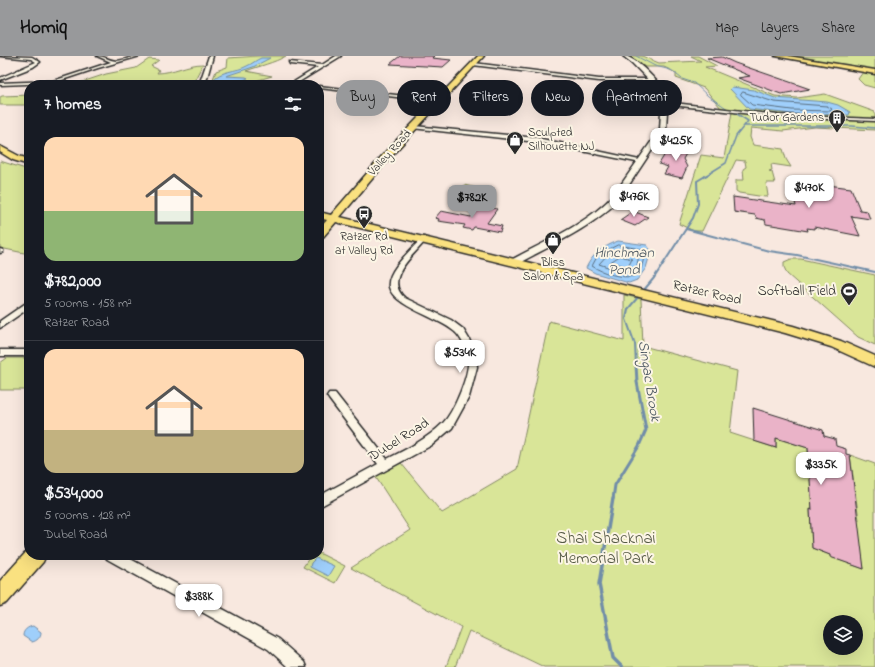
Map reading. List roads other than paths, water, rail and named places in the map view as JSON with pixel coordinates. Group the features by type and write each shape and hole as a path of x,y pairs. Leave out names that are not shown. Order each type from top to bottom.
{"main road":[{"name":"Valley Road","path":"451,88 481,56"},
{"path":"778,56 875,72"},
{"name":"Valley Road","path":"324,229 380,164 425,116"},
{"path":"0,148 16,158 24,160"},
{"name":"Ratzer Road","path":"324,216 424,239 788,329 836,344 875,362"},
{"path":"0,596 32,560"}],"street":[{"path":"0,56 34,58 38,62 32,66 0,79"},
{"path":"98,56 114,62"},
{"path":"59,80 114,62 138,56"},
{"path":"204,80 212,56"},
{"path":"299,80 339,56"},
{"path":"625,56 632,60 653,80"},
{"path":"290,63 322,66"},
{"path":"474,64 599,80"},
{"path":"0,84 24,83"},
{"path":"324,88 397,96"},
{"path":"682,105 778,116 875,120"},
{"path":"514,262 590,220 608,206 625,186 663,129 664,116"},
{"path":"414,127 554,143 642,161"},
{"name":"Dubel Road","path":"324,499 428,442 448,425 464,397 470,377 472,356 460,331 448,322 402,300 394,291 392,286 394,275 424,239"},
{"path":"0,325 24,308"},
{"path":"0,353 24,353"},
{"path":"332,396 386,466"},
{"path":"119,560 273,644 299,667"}],"water":[{"path":"261,58 270,58 253,67 226,76 248,78 244,80 213,80 219,75 249,65"},
{"path":"732,87 754,90 775,98 827,102 838,105 850,112 849,115 792,114 749,109 730,89"},
{"name":"Hinchman Pond","path":"618,241 647,245 651,251 646,268 637,280 629,283 595,273 586,268 595,254"},
{"path":"314,560 320,560 334,566 328,576 310,567"},
{"path":"33,626 41,632 36,641 32,642 23,636 26,629"}],"waterway":[{"path":"636,56 655,66 671,70 682,79 694,83 708,96 728,109"},
{"name":"Singac Brook","path":"734,112 748,121 744,126"},
{"name":"Singac Brook","path":"705,176 726,163 736,136 744,126"},
{"path":"744,126 852,126 875,128"},
{"name":"Singac Brook","path":"636,366 635,344 626,319 628,309 654,278 693,218 698,204 697,181 707,175"},
{"path":"686,229 769,251 797,255 875,272"},
{"name":"Singac Brook","path":"613,499 615,485 639,446 646,430 637,382 636,365"},
{"name":"Singac Brook","path":"613,498 599,584 613,658 622,667"}],"place":[{"name":"Tudor Gardens","path":"837,133"},
{"name":"Sculpted Silhouette NJ","path":"515,155"},
{"name":"Ratzer Rd at Valley Rd","path":"364,229"},
{"name":"Bliss Salon & Spa","path":"553,255"},
{"name":"Softball Field","path":"849,306"}],"park label":[{"name":"Shai Shacknai Memorial Park","path":"606,548"}]}
